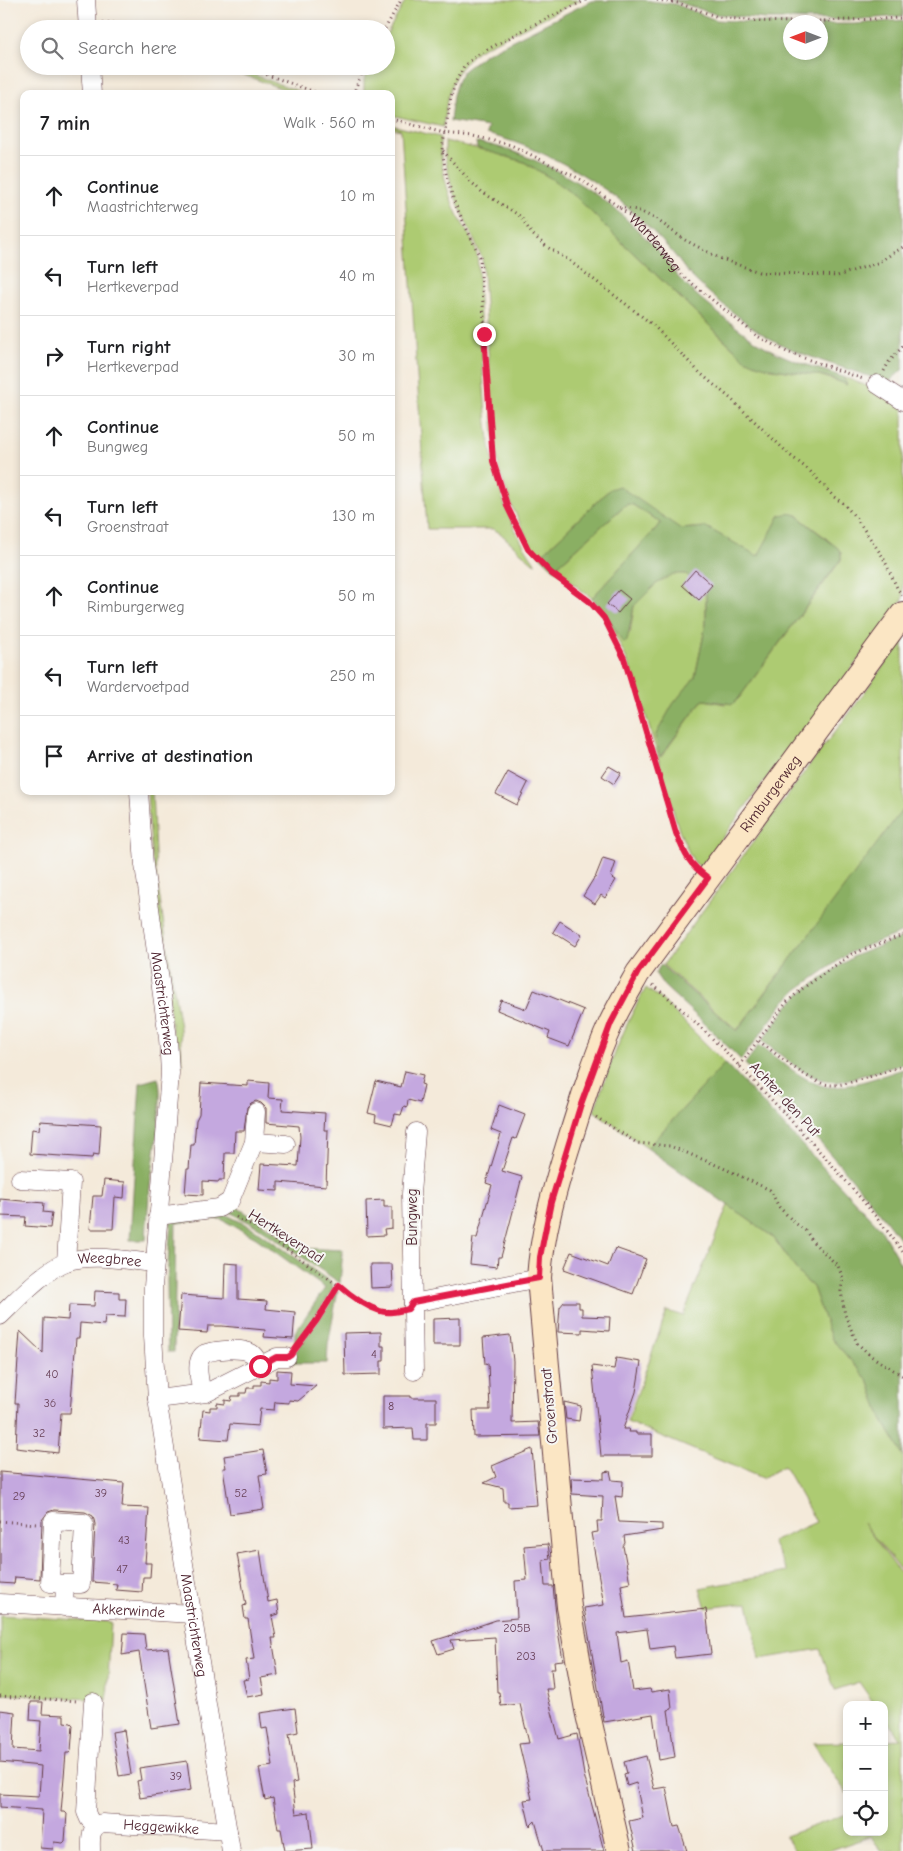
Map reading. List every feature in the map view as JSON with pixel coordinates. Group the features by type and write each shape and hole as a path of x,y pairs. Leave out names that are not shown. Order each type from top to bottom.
{"street":[{"path":"86,0 88,20"},
{"path":"91,75 92,90"},
{"path":"877,384 903,401"},
{"name":"Rimburgerweg","path":"638,972 708,878 902,604"},
{"name":"Maastrichterweg","path":"139,795 144,865 170,1064 169,1098 155,1263 153,1336 158,1399 231,1851"},
{"name":"Groenstraat","path":"619,1851 587,1710 569,1607 539,1278 540,1257 551,1202 580,1107 611,1023 638,972"},
{"path":"158,1216 219,1208 230,1201 254,1142 256,1112"},
{"name":"Bungweg","path":"414,1371 411,1194 416,1132"},
{"path":"254,1142 286,1144"},
{"name":"Weegbree","path":"20,1179 71,1182 66,1262"},
{"name":"Weegbree","path":"0,1316 47,1273 66,1262 96,1259 155,1263"},
{"path":"413,1302 539,1278"},
{"path":"202,1393 199,1361 202,1355 206,1353 242,1350 251,1353 260,1366"},
{"path":"158,1399 202,1393 276,1357 288,1357"},
{"name":"Akkerwinde","path":"53,1526 53,1522 84,1523 81,1584 65,1584"},
{"path":"53,1526 50,1583 65,1584 64,1607"},
{"name":"Akkerwinde","path":"0,1603 193,1614"},
{"path":"91,1851 92,1831 96,1826 89,1819 86,1812 93,1702"},
{"name":"Heggewikke","path":"96,1826 102,1823 228,1831"}],"path":[{"path":"390,20 401,0"},
{"path":"586,0 477,55 464,66 455,83 451,97 442,150 447,179 455,204 480,257 493,461 501,489 528,549 551,573 589,601 604,618 612,632 624,658 676,833 693,867 708,878"},
{"path":"657,0 678,3 718,17 757,21 803,22 903,18"},
{"path":"268,75 309,90"},
{"path":"355,90 361,75"},
{"name":"Warderweg","path":"395,120 444,133 491,140 524,150 582,180 618,206 648,233 683,276 757,336 787,352 877,384"},
{"path":"442,150 476,186 520,216 532,234 547,248 567,259 654,325 700,374 730,398 791,456 810,471 834,497 843,502 883,557 898,590 902,604"},
{"path":"618,206 637,210 656,218 686,240 719,258 759,272 837,276 877,263 903,247"},
{"path":"877,384 889,362 903,346"},
{"path":"739,1066 786,1003 803,988 852,954 903,935"},
{"name":"Achter den Put","path":"638,972 664,994 739,1066 796,1126 880,1221 903,1252"},
{"path":"759,1041 806,1076 824,1084 844,1084 903,1066"},
{"path":"580,1107 637,1143 670,1146 770,1190 778,1207 806,1231 813,1242 838,1266 843,1278 841,1292 845,1315 857,1343 871,1356 903,1376"},
{"name":"Hertkeverpad","path":"219,1208 254,1226 349,1293 380,1311 393,1312 408,1309 413,1302"},
{"path":"288,1357 317,1320 339,1285"},
{"path":"0,1521 53,1526"},
{"path":"0,1696 93,1702"}],"green space":[{"path":"406,0 580,0 478,50 462,67 452,84 446,104 443,127 395,116 395,90 364,90 364,80 366,75 395,75 395,20"},
{"path":"643,0 675,4 716,20 783,24 783,60 828,60 828,24 903,20 903,369 888,383 818,360 767,337 705,289 688,273 672,252 646,224 598,185 543,154 505,139 486,134 488,127 450,121 453,95 463,71 485,54 591,1"},
{"path":"671,0 903,0 903,16 851,20 828,20 828,15 783,15 783,19 715,14"},
{"path":"244,75 254,75 295,90 286,90"},
{"path":"395,126 440,137 444,176 457,214 474,245 478,266 485,404 495,471 504,503 517,534 536,564 493,529 427,529 401,130 395,129"},
{"path":"445,141 500,154 524,162 552,179 575,196 734,349 772,369 819,375 846,384 843,377 870,387 903,407 903,599 783,762 780,760 701,867 695,863 690,855 679,830 638,688 625,655 602,609 618,633 630,633 634,606 656,584 673,573 686,574 706,593 706,624 695,677 673,705 659,753 661,757 701,702 704,700 725,704 739,698 841,560 841,553 798,515 780,515 758,557 706,527 681,529 610,489 540,556 532,548 512,506 500,472 494,438 482,258 453,192 445,158"},
{"path":"476,142 515,152 535,160 556,170 595,194 635,227 661,254 679,278 697,296 727,320 769,349 843,377 847,385 825,376 771,368 745,359 575,196 524,162 477,148"},
{"path":"619,486 681,529 706,527 758,556 780,515 790,514 795,514 838,548 841,553 841,559 739,698 733,704 704,700 701,702 660,757 655,736 673,704 695,677 706,624 706,593 686,574 673,574 656,584 634,606 627,641 623,643 610,620 592,598 661,523 633,505 628,504 624,506 554,569 540,556 610,489"},
{"path":"628,504 633,505 661,523 592,598 554,569"},
{"path":"903,638 903,811 737,1030 663,965"},
{"path":"147,795 152,795 156,874 180,1028 182,1065 176,1065 152,860"},
{"path":"902,810 903,932 851,952 798,989 785,1001 741,1060 664,986 655,973 661,965 737,1031"},
{"path":"903,937 903,1064 838,1082 827,1081 798,1068 762,1041 789,1005 801,993 854,956"},
{"path":"646,988 661,999 725,1063 647,1148 594,1111 623,1033"},
{"path":"759,1045 801,1076 819,1085 828,1087 855,1084 903,1069 903,1243 827,1151 745,1064"},
{"path":"725,1063 880,1228 903,1268 903,1455 882,1419 868,1380 831,1338 813,1287 801,1276 773,1237 647,1148"},
{"path":"158,1078 160,1087 159,1114 150,1186 146,1240 130,1240 140,1083"},
{"path":"728,1205 773,1237 801,1276 813,1287 831,1338 868,1380 882,1419 903,1455 903,1573 863,1523 903,1577 903,1851 881,1851 871,1836 888,1836 888,1740 901,1739 888,1722 888,1701 872,1701 859,1682 835,1690 820,1649 760,1659 748,1603 706,1608 700,1588 787,1572 772,1542 816,1522 784,1466 762,1478 627,1422 667,1311 683,1316"},
{"path":"235,1206 301,1248 343,1250 340,1283 258,1227 228,1211"},
{"path":"223,1213 253,1228 332,1283 333,1288 329,1296 295,1345 295,1332 325,1288 256,1238 221,1219 176,1223 174,1352 168,1352 167,1280 171,1219"},
{"path":"338,1290 328,1345 327,1363 292,1363 296,1351"},
{"path":"0,1615 111,1622 107,1700 0,1694"},
{"path":"843,1742 843,1788 813,1743"},
{"path":"843,1815 843,1836 871,1836 828,1851 795,1851 785,1836"}],"building":[{"path":"695,570 712,585 699,600 682,585"},
{"path":"619,590 630,599 618,613 607,604"},
{"path":"609,766 621,773 614,784 602,776"},
{"path":"508,772 528,783 517,805 496,794"},
{"path":"603,858 616,862 611,877 616,880 605,898 601,895 595,904 583,896 595,878"},
{"path":"560,921 582,935 575,946 553,932"},
{"path":"534,990 584,1010 569,1046 548,1038 550,1032 497,1010 501,1000 526,1009"},
{"path":"405,1071 423,1075 421,1084 424,1085 420,1103 408,1100 407,1107 404,1106 401,1115 395,1114 392,1125 375,1121 376,1115 368,1113 376,1081 401,1087"},
{"path":"248,1081 269,1083 268,1098 283,1099 282,1110 325,1113 324,1130 328,1130 326,1186 278,1182 278,1191 259,1190 261,1164 298,1166 300,1137 299,1126 266,1123 266,1108 256,1101 247,1107 244,1131 235,1131 234,1153 225,1153 224,1180 219,1180 219,1182 203,1181 203,1195 185,1194 191,1145 194,1145 196,1120 199,1114 201,1083 248,1086"},
{"path":"499,1105 525,1115 516,1139 513,1138 502,1171 522,1177 501,1257 498,1257 497,1267 470,1264 473,1238 477,1238 492,1185 486,1183 501,1134 491,1130"},
{"path":"40,1121 101,1125 99,1155 93,1154 92,1158 30,1154 32,1129 39,1130"},
{"path":"104,1180 125,1182 124,1198 115,1197 113,1229 90,1229 93,1196 102,1196"},
{"path":"0,1199 44,1203 43,1212 52,1213 50,1228 25,1226 26,1217 0,1216"},
{"path":"384,1200 384,1207 392,1207 392,1228 384,1229 385,1235 367,1236 366,1201"},
{"path":"615,1248 646,1259 633,1294 564,1269 571,1252 608,1266"},
{"path":"225,1263 238,1264 238,1299 267,1301 266,1309 295,1312 293,1339 264,1337 265,1330 222,1326 208,1326 207,1333 178,1331 181,1295 224,1298"},
{"path":"370,1264 392,1264 393,1287 371,1288"},
{"path":"95,1291 119,1292 119,1299 126,1299 125,1317 105,1316 104,1325 80,1323 79,1338 76,1338 70,1413 61,1413 58,1453 16,1448 18,1403 15,1403 20,1331 43,1353 44,1318 68,1320 69,1305 94,1306"},
{"path":"564,1302 579,1302 579,1308 582,1308 582,1316 610,1317 609,1331 582,1329 582,1333 558,1332 560,1307"},
{"path":"460,1318 460,1345 433,1345 433,1319"},
{"path":"381,1332 381,1346 384,1346 384,1361 381,1361 381,1374 345,1375 344,1333"},
{"path":"510,1335 513,1361 512,1423 538,1422 540,1436 474,1437 473,1410 490,1410 488,1363 485,1364 483,1338"},
{"path":"616,1358 641,1362 636,1392 623,1429 629,1429 628,1432 636,1432 636,1434 652,1434 652,1456 601,1456 592,1366 614,1369"},
{"path":"277,1370 291,1371 290,1384 316,1386 298,1401 289,1400 289,1403 275,1402 274,1410 260,1409 258,1426 230,1424 228,1440 200,1438 203,1410 210,1411 210,1407 217,1407 217,1403 225,1404 225,1400 231,1401 232,1396 240,1396 240,1393 246,1393 247,1388 261,1385 261,1381 269,1382 269,1378 277,1379"},
{"path":"383,1396 436,1398 436,1423 427,1423 427,1440 414,1440 413,1428 383,1429"},
{"path":"564,1402 581,1406 579,1421 566,1419"},
{"path":"532,1449 537,1505 508,1507 508,1502 504,1502 503,1488 484,1483 496,1477 492,1466"},
{"path":"263,1450 267,1474 259,1475 264,1509 230,1514 223,1468 226,1468 224,1456"},
{"path":"610,1471 612,1480 623,1481 622,1497 615,1496 619,1522 662,1524 662,1530 624,1536 625,1543 623,1546 630,1583 621,1585 626,1618 706,1609 711,1654 675,1658 673,1646 650,1649 647,1629 617,1633 621,1663 628,1661 633,1691 650,1689 651,1692 670,1689 672,1709 668,1710 675,1757 659,1760 653,1714 604,1722 584,1608 604,1605 591,1533 598,1532 597,1521 602,1521 603,1496 572,1494 571,1478 604,1479 604,1472"},
{"path":"0,1472 124,1483 122,1507 149,1508 145,1563 151,1563 150,1577 143,1577 142,1592 116,1590 117,1584 92,1582 95,1524 93,1516 85,1512 54,1510 48,1512 42,1520 40,1579 15,1577 14,1584 0,1583"},
{"path":"548,1544 550,1559 543,1560 545,1586 553,1586 563,1660 554,1661 555,1669 551,1669 553,1689 546,1689 559,1739 577,1734 584,1775 604,1851 544,1851 535,1821 530,1826 524,1800 532,1799 519,1744 529,1743 520,1704 501,1706 499,1692 497,1692 495,1637 451,1640 454,1649 438,1654 433,1641 496,1620 517,1618 515,1581 527,1580 524,1546"},
{"path":"260,1550 268,1602 277,1600 279,1614 272,1616 276,1638 272,1638 278,1675 261,1678 264,1694 247,1697 243,1680 249,1679 246,1660 254,1659 248,1619 245,1619 243,1606 246,1605 237,1554"},
{"path":"124,1633 144,1634 146,1650 168,1648 180,1724 151,1728 139,1652 122,1655"},
{"path":"31,1702 43,1702 42,1714 64,1715 64,1722 73,1725 71,1751 66,1753 61,1812 67,1814 65,1841 63,1843 54,1842 53,1849 40,1848 42,1810 0,1807 0,1794 39,1796 41,1766 0,1762 0,1710 15,1712 13,1749 39,1751 41,1721 30,1720"},
{"path":"295,1708 298,1732 289,1734 297,1782 292,1783 296,1814 309,1812 313,1849 285,1851 281,1829 278,1829 273,1798 265,1800 259,1768 273,1766 267,1728 262,1729 260,1713"},
{"path":"124,1730 131,1774 119,1776 112,1732"},
{"path":"646,1756 654,1789 666,1787 674,1827 679,1826 687,1851 636,1851 629,1821 643,1818 636,1783 627,1786 624,1774 627,1773 624,1762"},
{"path":"187,1761 191,1790 140,1798 137,1781 141,1780 139,1768"}],"route":[{"path":"260,1366 276,1357 288,1357 291,1355 317,1320 339,1285 370,1306 380,1311 393,1312 408,1309 413,1302 539,1278 540,1257 551,1202 580,1107 611,1023 638,972 708,878 693,867 676,833 624,658 612,632 604,618 589,601 551,573 528,549 508,508 493,461 484,334"}]}
